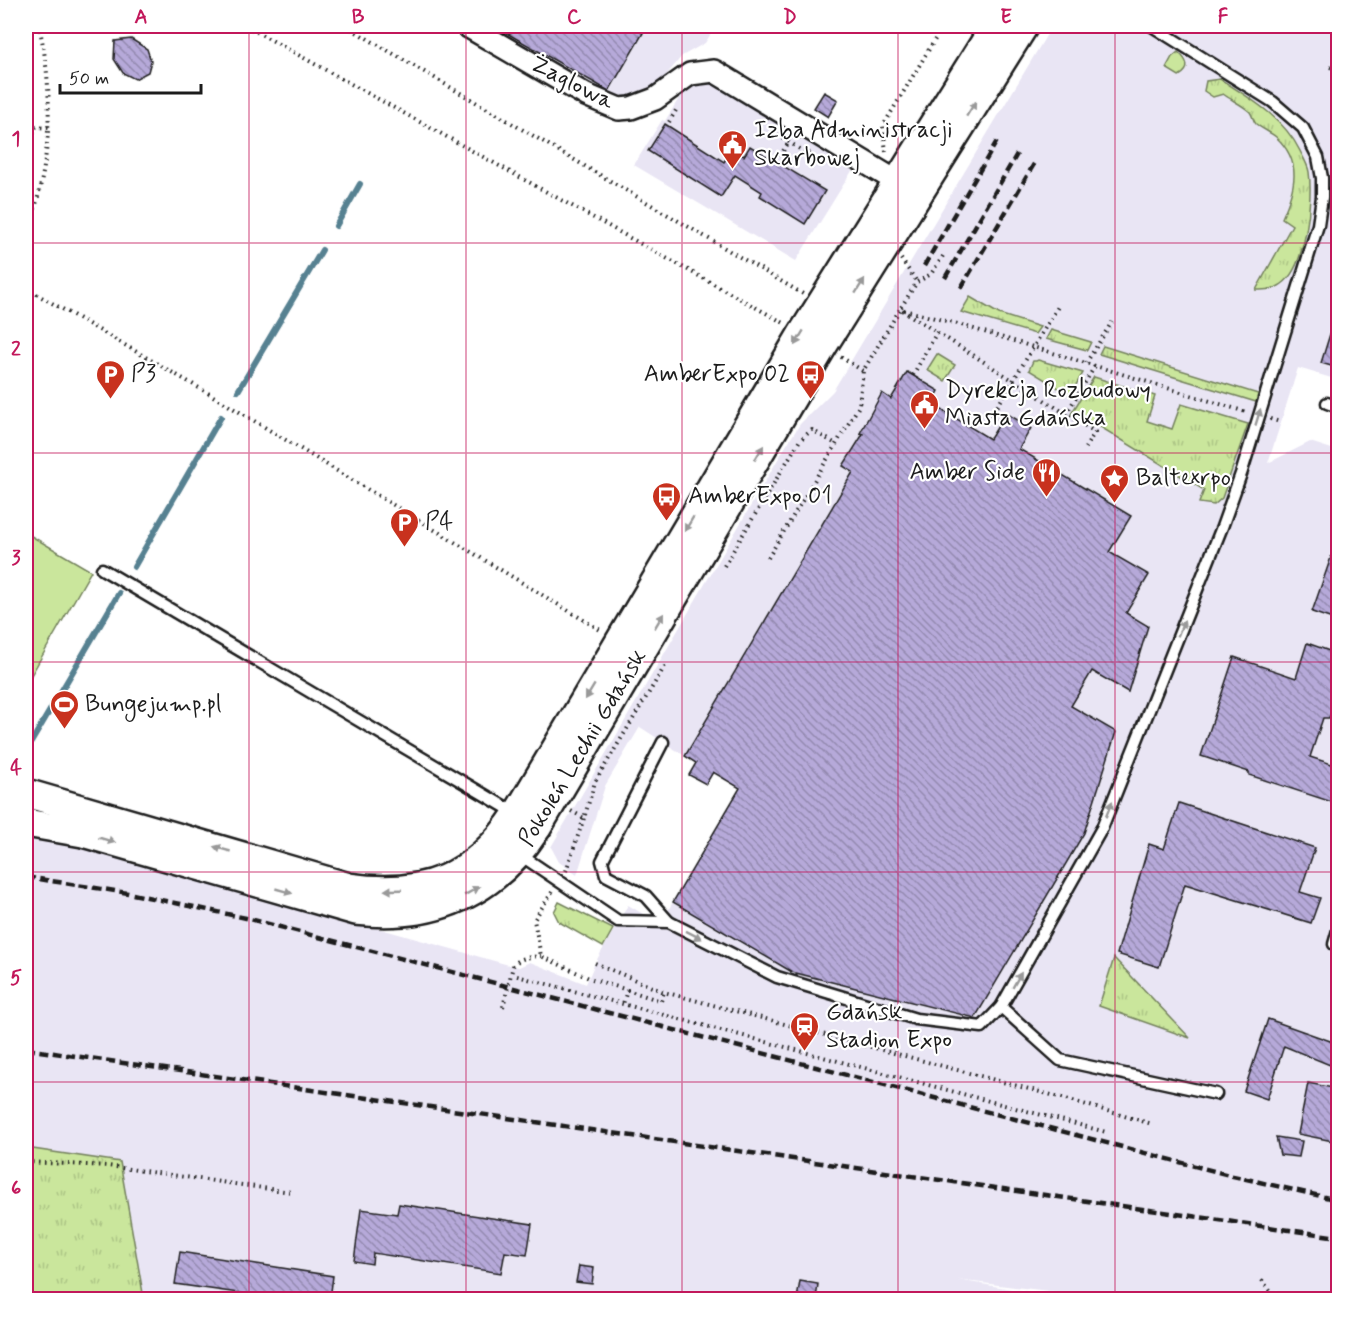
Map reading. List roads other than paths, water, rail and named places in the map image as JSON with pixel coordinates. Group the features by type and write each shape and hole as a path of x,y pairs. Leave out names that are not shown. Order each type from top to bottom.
{"street":[{"name":"Żaglowa","path":"467,26 586,95 619,109 631,108 655,99 690,74 713,67 900,178"},
{"path":"900,178 995,26"},
{"path":"900,178 1024,26"},
{"name":"Pokoleń Lechii Gdańsk","path":"26,823 83,833 356,911 379,914 401,913 443,904 486,883 501,872 519,854 527,821 732,476 823,346 900,178"},
{"name":"Pokoleń Lechii Gdańsk","path":"26,793 349,886 373,890 400,890 426,886 450,876 474,863 527,821"}],"lane":[{"path":"663,742 602,861 606,875 646,896 669,922 777,977 916,1018 982,1027 1000,1007 1102,828 1222,527 1318,225 1322,197 1318,157 1303,128 1273,102 1152,26"},
{"path":"1327,403 1338,406"},
{"path":"102,569 527,821"},
{"path":"519,854 618,921 669,922"},
{"path":"1338,930 1334,944 1338,945"},
{"path":"1000,1007 1060,1060 1216,1094"}],"waterway":[{"path":"336,226 360,184"},
{"path":"238,391 322,250"},
{"path":"134,567 221,417"},
{"path":"26,751 119,593"}],"railway":[{"path":"924,266 997,141"},
{"path":"945,278 1017,154"},
{"path":"961,288 1034,164"},
{"path":"26,877 128,893 246,918 1233,1176 1338,1200"},
{"path":"26,1049 1338,1237"}],"place":[{"name":"Izba Administracji Skarbowej","path":"733,170"},
{"name":"P3","path":"110,400"},
{"name":"AmberExpo 02","path":"811,400"},
{"name":"Dyrekcja Rozbudowy Miasta Gdańska","path":"924,430"},
{"name":"Amber Side","path":"1046,498"},
{"name":"Baltexrpo","path":"1115,504"},
{"name":"AmberExpo 01","path":"667,522"},
{"name":"P4","path":"404,548"},
{"name":"Bungejump.pl","path":"64,730"},
{"name":"Gdańsk Stadion Expo","path":"805,1052"}]}
